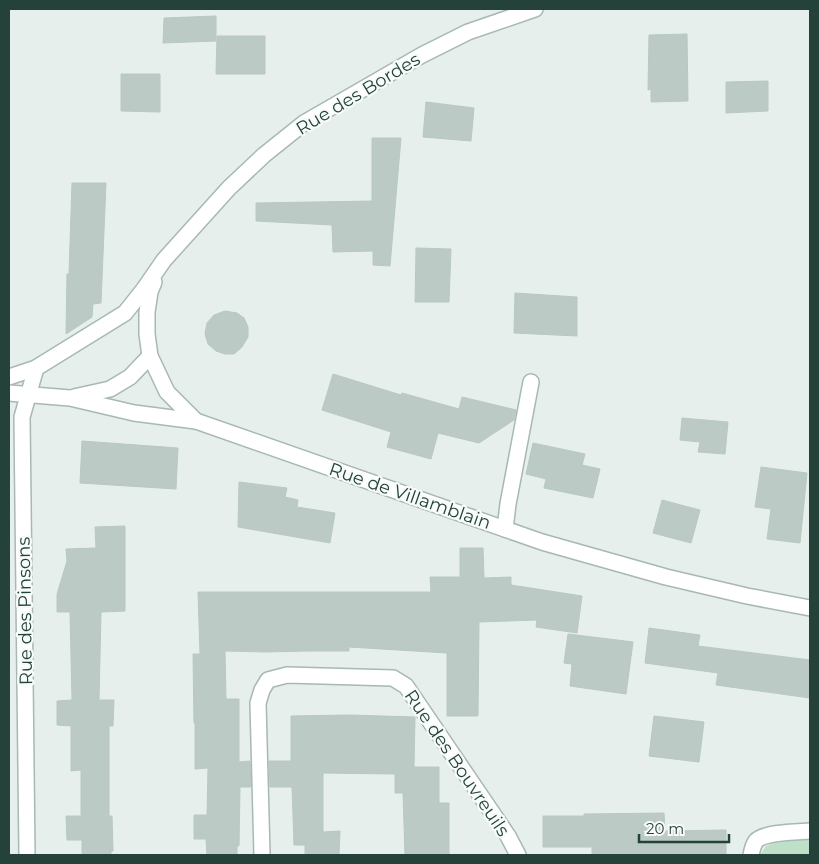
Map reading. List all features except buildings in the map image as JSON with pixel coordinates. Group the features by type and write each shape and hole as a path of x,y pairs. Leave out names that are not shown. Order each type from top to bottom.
{"street":[{"name":"Rue des Bordes","path":"9,377 36,368 125,313 164,260 228,188 264,155 304,123 422,55 468,32 535,9"},
{"name":"Rue des Bordes","path":"164,260 150,292 147,312 150,356 167,392 196,421"},
{"path":"70,398 110,389 130,378 150,356"},
{"name":"Rue des Pinsons","path":"27,855 22,417 36,368"},
{"path":"505,529 531,382"},
{"name":"Rue de Villamblain","path":"9,393 70,398 134,412 196,421 542,542 666,577 747,596 810,608"},
{"name":"Rue des Bouvreuils","path":"262,855 258,703 262,690 268,680 287,675 393,678 406,686 508,836 518,855"},
{"path":"751,855 752,848 757,840 764,836 810,830"}],"green space":[{"path":"810,838 810,855 760,855 766,846 774,843"}]}
